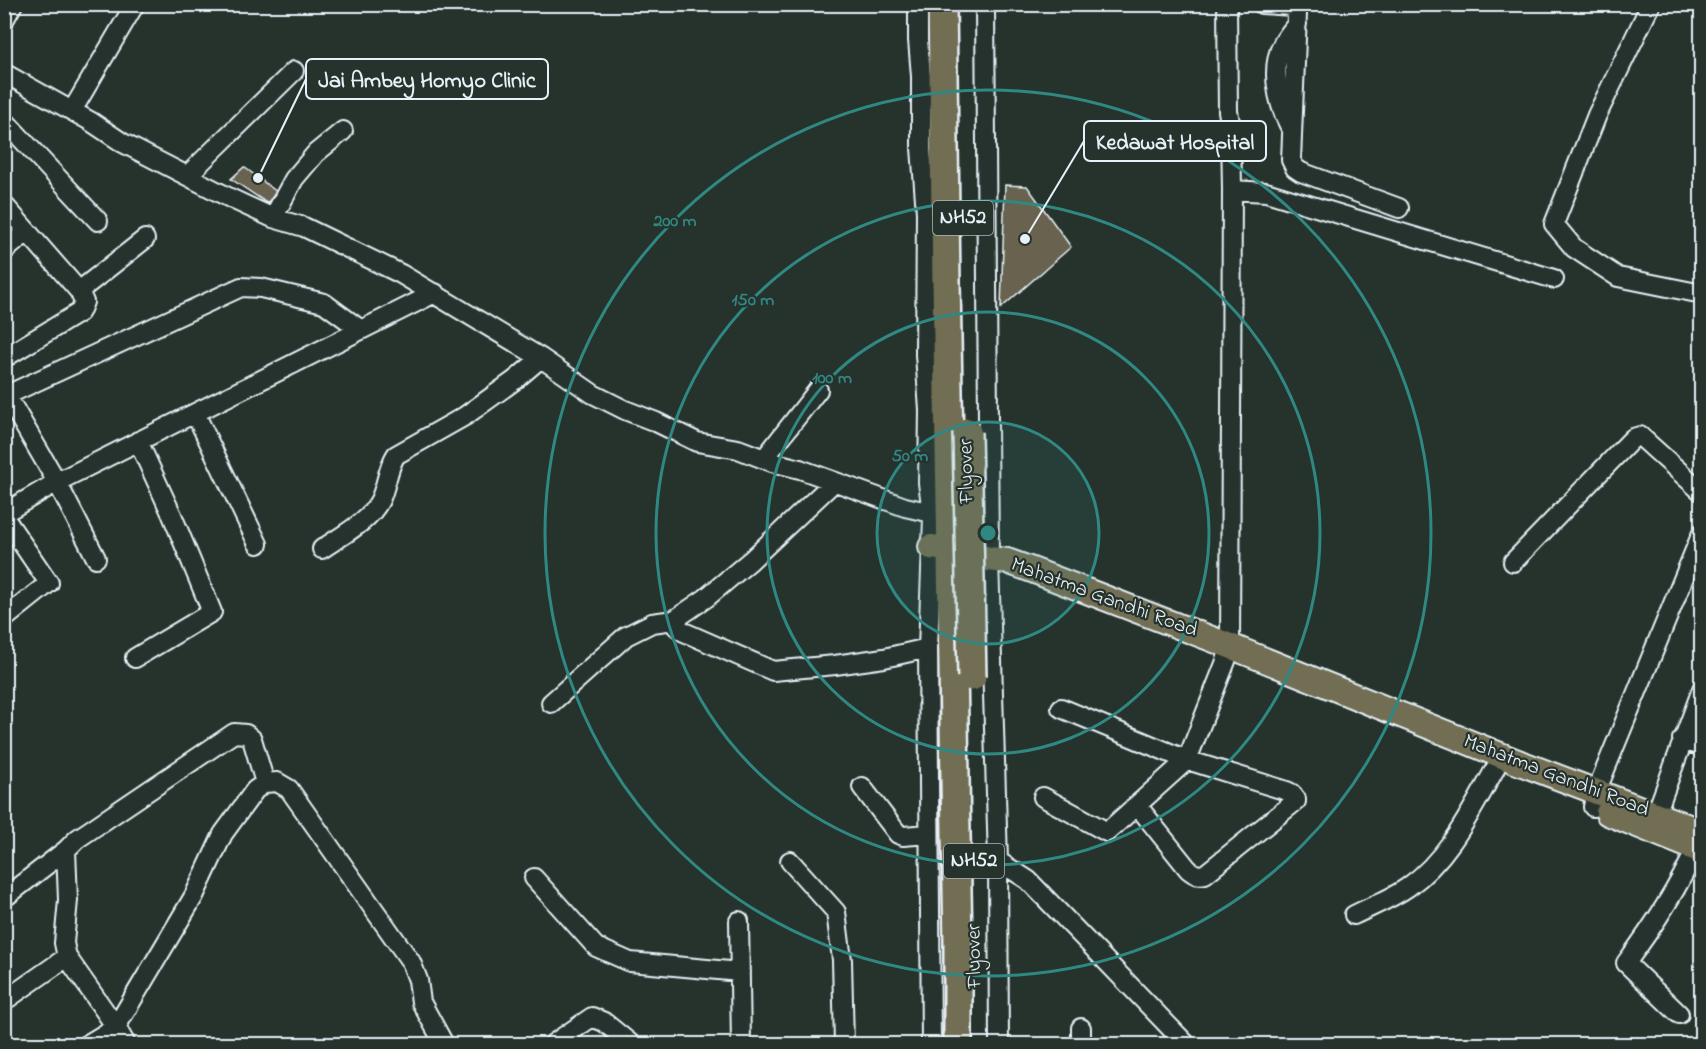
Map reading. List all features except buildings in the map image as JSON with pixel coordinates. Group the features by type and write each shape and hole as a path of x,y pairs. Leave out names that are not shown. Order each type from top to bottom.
{"highway":[{"name":"NH52","path":"942,4 941,548 958,942 958,1044"},
{"name":"Flyover","path":"960,4 976,1044"}],"main road":[{"name":"Mahatma Gandhi Road","path":"941,548 1006,561 1032,570 1495,769 1595,800 1656,814 1700,844"},
{"name":"Mahatma Gandhi Road","path":"1228,653 1515,761 1595,800 1700,844"}],"street":[{"path":"4,20 13,4"},
{"path":"72,111 135,4"},
{"path":"918,4 921,148 926,213 925,355 929,422 928,483 932,513 941,548 928,648 931,1044"},
{"path":"985,4 989,559 998,861 999,1044"},
{"path":"1043,797 1107,832 1187,760 1228,653 1232,190 1231,127 1228,111 1227,4"},
{"path":"1263,4 1292,6 1297,14 1291,160 1295,168 1400,208"},
{"path":"1651,4 1597,115 1554,224 1574,248 1618,277 1701,294"},
{"path":"188,175 294,71"},
{"path":"4,73 90,121 123,143 232,199 273,218 304,227 401,274 541,357 593,394 625,410 697,442 738,449 905,507 932,513"},
{"path":"4,120 98,221"},
{"path":"273,218 294,180 316,153 343,131"},
{"path":"1232,190 1266,192 1554,279"},
{"path":"4,205 79,291 84,302 80,312 4,358"},
{"path":"4,251 27,232"},
{"path":"79,291 145,239"},
{"path":"96,558 57,482 6,393 241,287 261,288 324,303 361,330"},
{"path":"4,619 50,583 4,515 57,482 435,293"},
{"path":"322,549 369,516 381,498 390,464 396,455 465,416 515,380 541,357"},
{"path":"764,459 818,390"},
{"path":"195,413 258,543"},
{"path":"1513,562 1633,438 1640,436 1701,492"},
{"path":"135,658 212,612 172,515 138,441"},
{"path":"551,703 626,636 652,623 674,620 706,598 742,568 834,482"},
{"path":"1595,800 1701,533"},
{"path":"674,620 676,626 684,632 773,671 884,658 928,648"},
{"path":"1656,814 1701,689"},
{"path":"1061,708 1187,760 1287,791 1294,796 1296,801 1205,874 1199,875 1188,869 1137,805"},
{"path":"4,898 77,839 234,733 246,734 252,739 265,783"},
{"path":"1682,740 1701,747"},
{"path":"1354,915 1397,894 1438,860 1456,835 1495,769"},
{"path":"88,1044 116,1027 194,896 223,834 255,790 265,783 277,782 289,789 411,962 418,981 421,1002 444,1044"},
{"path":"862,787 898,834 903,837 929,834"},
{"path":"1679,1014 1626,963 1667,905 1700,844"},
{"path":"66,850 68,900 64,943 67,957 126,1044"},
{"path":"790,861 836,912 842,960 844,1044"},
{"path":"998,861 1028,880 1186,1044"},
{"path":"534,878 596,948 630,962 740,972"},
{"path":"739,921 741,1044"},
{"path":"4,1001 67,957"},
{"path":"553,1044 592,1017 604,1022 631,1044"}],"place":[{"name":"Jai Ambey Homyo Clinic","path":"258,178"},
{"name":"Kedawat Hospital","path":"1025,239"}]}
